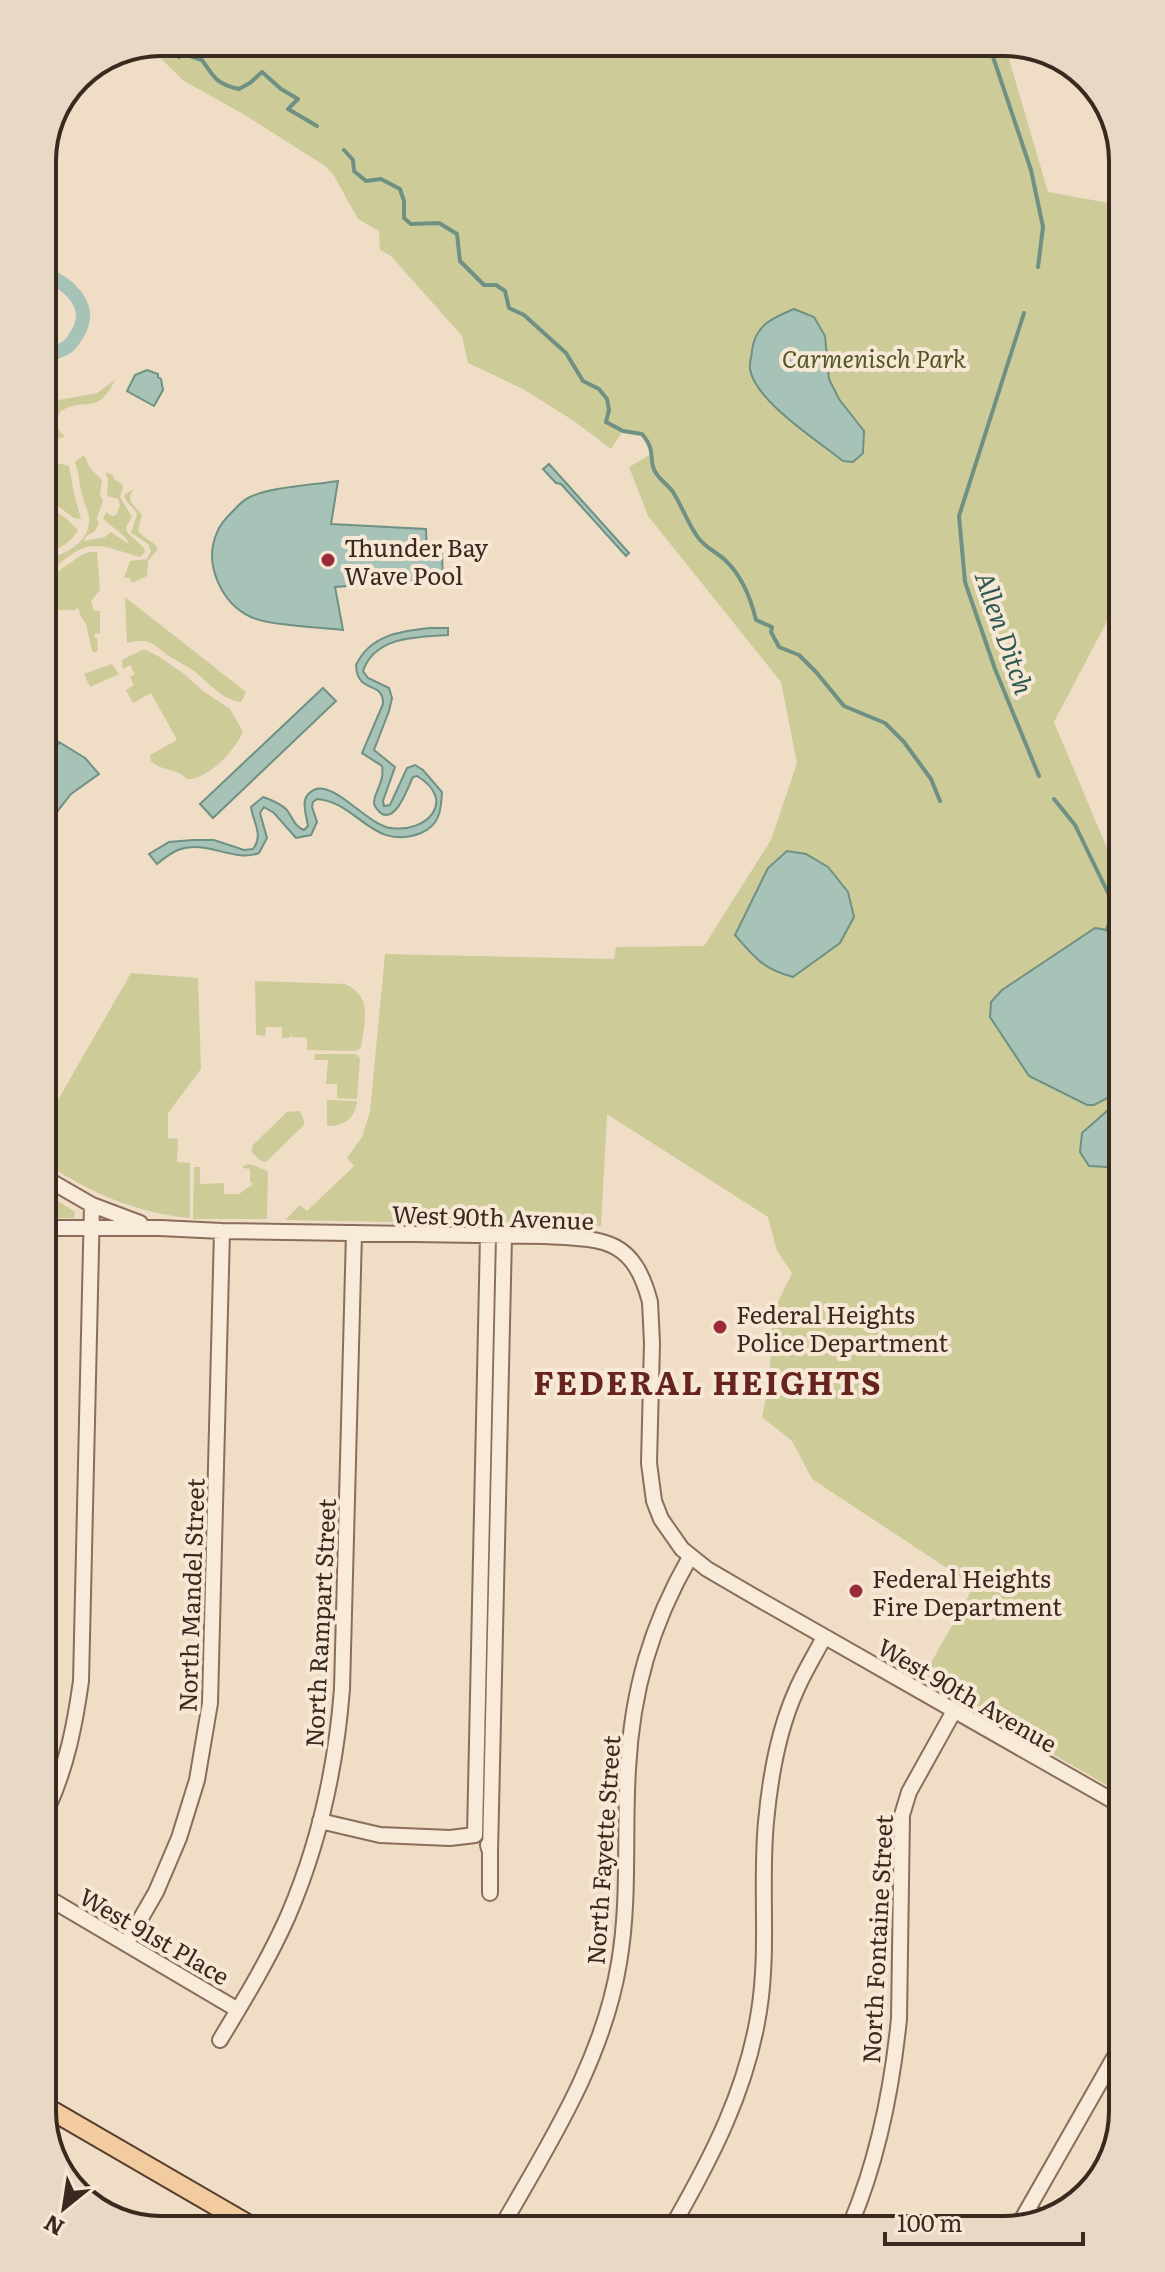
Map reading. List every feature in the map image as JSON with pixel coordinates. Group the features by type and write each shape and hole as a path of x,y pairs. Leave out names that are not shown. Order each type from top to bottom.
{"main road":[{"path":"56,2113 234,2216"}],"street":[{"name":"West 90th Avenue","path":"56,1184 92,1205 160,1228"},
{"path":"56,1788 71,1739 81,1681 92,1205"},
{"name":"West 90th Avenue","path":"56,1228 602,1240 628,1257 643,1278 650,1302 650,1482 661,1519 690,1557 1109,1799"},
{"name":"North Mandel Street","path":"126,1944 156,1892 179,1838 197,1780 210,1703 222,1231"},
{"name":"North Rampart Street","path":"220,2040 288,1916 320,1821 335,1754 342,1689 354,1233"},
{"path":"475,1835 488,1236"},
{"path":"490,1893 504,1236"},
{"path":"482,1487 498,1487"},
{"name":"North Fayette Street","path":"508,2216 568,2110 595,2052 609,2010 619,1967 625,1913 628,1772 636,1700 642,1668 656,1625 690,1557"},
{"path":"678,2216 721,2138 739,2094 753,2044 763,1972 766,1822 774,1767 796,1691 824,1637"},
{"path":"478,1655 495,1655"},
{"name":"North Fontaine Street","path":"854,2216 870,2170 896,2050 903,1806 954,1711"},
{"path":"320,1821 380,1835 450,1838 475,1835 486,1841 490,1852"},
{"name":"West 91st Place","path":"56,1903 238,2010"},
{"path":"1025,2214 1109,2071"}],"green space":[{"name":"Carmenisch Park","path":"158,56 1008,56 1048,192 1109,203 1109,617 1054,722 1109,853 1109,1787 922,1679 974,1586 812,1479 792,1441 762,1417 769,1382 773,1312 792,1273 777,1251 768,1217 607,1114 601,1226 285,1220 300,1205 307,1211 354,1166 347,1158 362,1137 370,1112 385,954 614,959 616,947 704,946 771,840 797,763 781,682 648,516 629,467 653,453 650,443 642,434 623,431 611,449 523,389 468,363 462,336 391,256 380,250 379,231 358,219 333,174 325,166 184,81"},
{"path":"115,380 102,399 60,412 57,425 65,436 56,439 56,410 59,400 97,393"},
{"path":"84,455 90,468 102,480 100,495 103,501 97,518 99,524 84,541 105,537 111,532 129,544 103,519 106,512 116,515 120,505 118,499 107,496 108,479 105,472 122,484 120,497 132,517 126,527 127,532 144,548 145,552 140,557 92,546 56,566 56,556 80,542 88,528 89,516 75,462"},
{"path":"56,463 69,466 81,519 74,518 56,505"},
{"path":"134,489 130,497 142,515 138,530 158,549 148,561 147,576 132,583 129,578 124,578 130,561 147,559 151,551 148,544 131,533 137,514 124,495"},
{"path":"56,512 78,530 64,545 56,549"},
{"path":"97,552 100,590 91,601 94,611 100,611 100,633 94,634 98,650 95,653 79,609 56,610 56,573 83,554"},
{"path":"125,597 246,692 241,702 221,694 194,671 151,643 127,643"},
{"path":"144,649 183,673 230,709 243,732 227,755 203,775 187,779 151,761 150,755 177,740 151,693 133,703 126,690 134,685 130,677 135,674 130,665 123,669 122,660"},
{"path":"112,664 119,674 90,687 84,674"},
{"path":"131,973 198,978 201,1069 168,1113 168,1138 178,1139 177,1162 190,1163 190,1218 151,1212 115,1200 56,1169 56,1103"},
{"path":"255,981 345,984 354,989 364,1003 365,1011 361,1048 355,1051 307,1050 307,1038 292,1037 291,1034 290,1038 282,1038 282,1027 266,1027 265,1036 256,1035"},
{"path":"315,1054 355,1054 360,1058 357,1099 337,1098 337,1084 326,1084 328,1060 314,1060"},
{"path":"327,1100 357,1101 348,1120 327,1126"},
{"path":"300,1111 304,1125 266,1162 252,1153 252,1146 287,1112"},
{"path":"250,1164 268,1171 267,1219 193,1219 194,1167 200,1167 200,1184 224,1183 224,1194 239,1194 253,1184 250,1182 250,1169 243,1168"},
{"path":"56,1200 75,1212 74,1218 56,1218"}],"shaded area":[{"path":"794,309 814,317 825,336 829,379 839,399 864,431 863,453 853,462 843,461 789,420 754,381 750,364 757,334 773,319"},
{"path":"147,370 158,374 161,379 163,390 154,406 127,391 135,375"},
{"path":"549,464 629,553 626,556 561,484 556,483 543,469"},
{"name":"Thunder Bay Wave Pool","path":"338,481 331,524 426,529 427,554 442,554 443,579 335,587 343,630 271,622 241,611 224,593 214,571 213,547 217,531 224,521 242,502 257,494"},
{"path":"448,628 448,635 411,638 387,645 369,659 363,671 368,678 389,688 392,698 374,750 395,767 384,806 390,805 407,768 415,765 442,792 440,811 432,826 421,833 390,836 377,831 344,808 317,799 312,807 317,822 311,835 296,838 274,813 264,807 260,813 267,838 259,853 240,855 188,847 175,851 157,864 149,854 169,842 214,840 244,850 253,849 258,834 251,807 263,797 287,810 304,830 308,826 305,800 316,789 333,792 382,826 404,828 426,820 433,813 435,795 429,785 417,776 413,777 392,813 382,814 375,805 382,766 362,753 383,704 379,692 361,680 356,665 369,647 387,636"},
{"path":"323,688 336,701 213,818 200,804"},
{"path":"59,742 85,758 99,774 71,794 56,813 56,748"},
{"path":"787,851 806,854 828,867 848,892 854,917 840,943 793,977 760,962 735,935 768,868"},
{"path":"1095,928 1107,930 1109,1097 1087,1105 1029,1076 990,1017 991,1002 1002,990"},
{"path":"1109,1109 1109,1166 1089,1166 1080,1152 1082,1133"}],"waterway":[{"path":"177,56 181,56"},
{"path":"190,56 202,60 216,79 239,89 262,72 298,99 288,109 317,126"},
{"name":"Allen Ditch","path":"993,56 1031,170 1043,227 1038,267"},
{"path":"344,150 353,160 354,171 366,181 381,179 400,189 404,218 411,224 439,223 457,234 460,261 484,285 496,285 505,291 509,308 524,315 566,353 583,381 599,389 607,399 609,410 606,422 623,431 642,434 650,446 656,473 673,492 700,540 725,560 741,580 756,620 772,627 771,632 779,647 799,655 844,706 885,723 904,742 931,779 940,801"},
{"path":"56,280 75,295 83,312 79,331 71,344 56,352"},
{"name":"Allen Ditch","path":"1024,313 959,516 965,582 995,669 1039,776"},
{"name":"Allen Ditch","path":"1054,799 1075,825 1109,895"},
{"name":"Allen Ditch","path":"1107,930 1109,924"}],"place":[{"name":"Thunder Bay Wave Pool","path":"328,560"},
{"name":"Federal Heights Police Department","path":"720,1327"},
{"name":"Federal Heights Fire Department","path":"856,1591"}],"district":[{"name":"FEDERAL HEIGHTS","path":"708,1381"}]}
